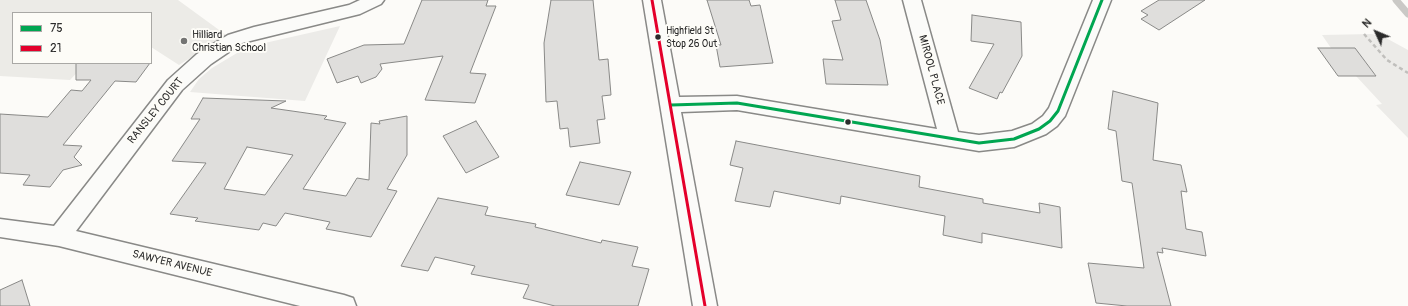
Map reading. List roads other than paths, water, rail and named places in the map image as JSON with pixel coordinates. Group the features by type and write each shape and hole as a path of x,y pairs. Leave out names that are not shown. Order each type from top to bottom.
{"street":[{"name":"RANSLEY COURT","path":"59,236 176,85 204,59 235,39 354,10 375,0"},
{"path":"652,0 705,306"},
{"name":"MIROOL PLACE","path":"912,0 950,139"},
{"path":"671,105 737,104 950,139 979,142 1014,139 1028,135 1050,121 1058,111 1102,0"},
{"name":"SAWYER AVENUE","path":"0,228 59,236 344,306"}],"waterway":[{"path":"1396,0 1408,14"}],"place":[{"name":"Highfield St Stop 26 Out","path":"658,37"},
{"name":"Hilliard Christian School","path":"184,41"}]}
